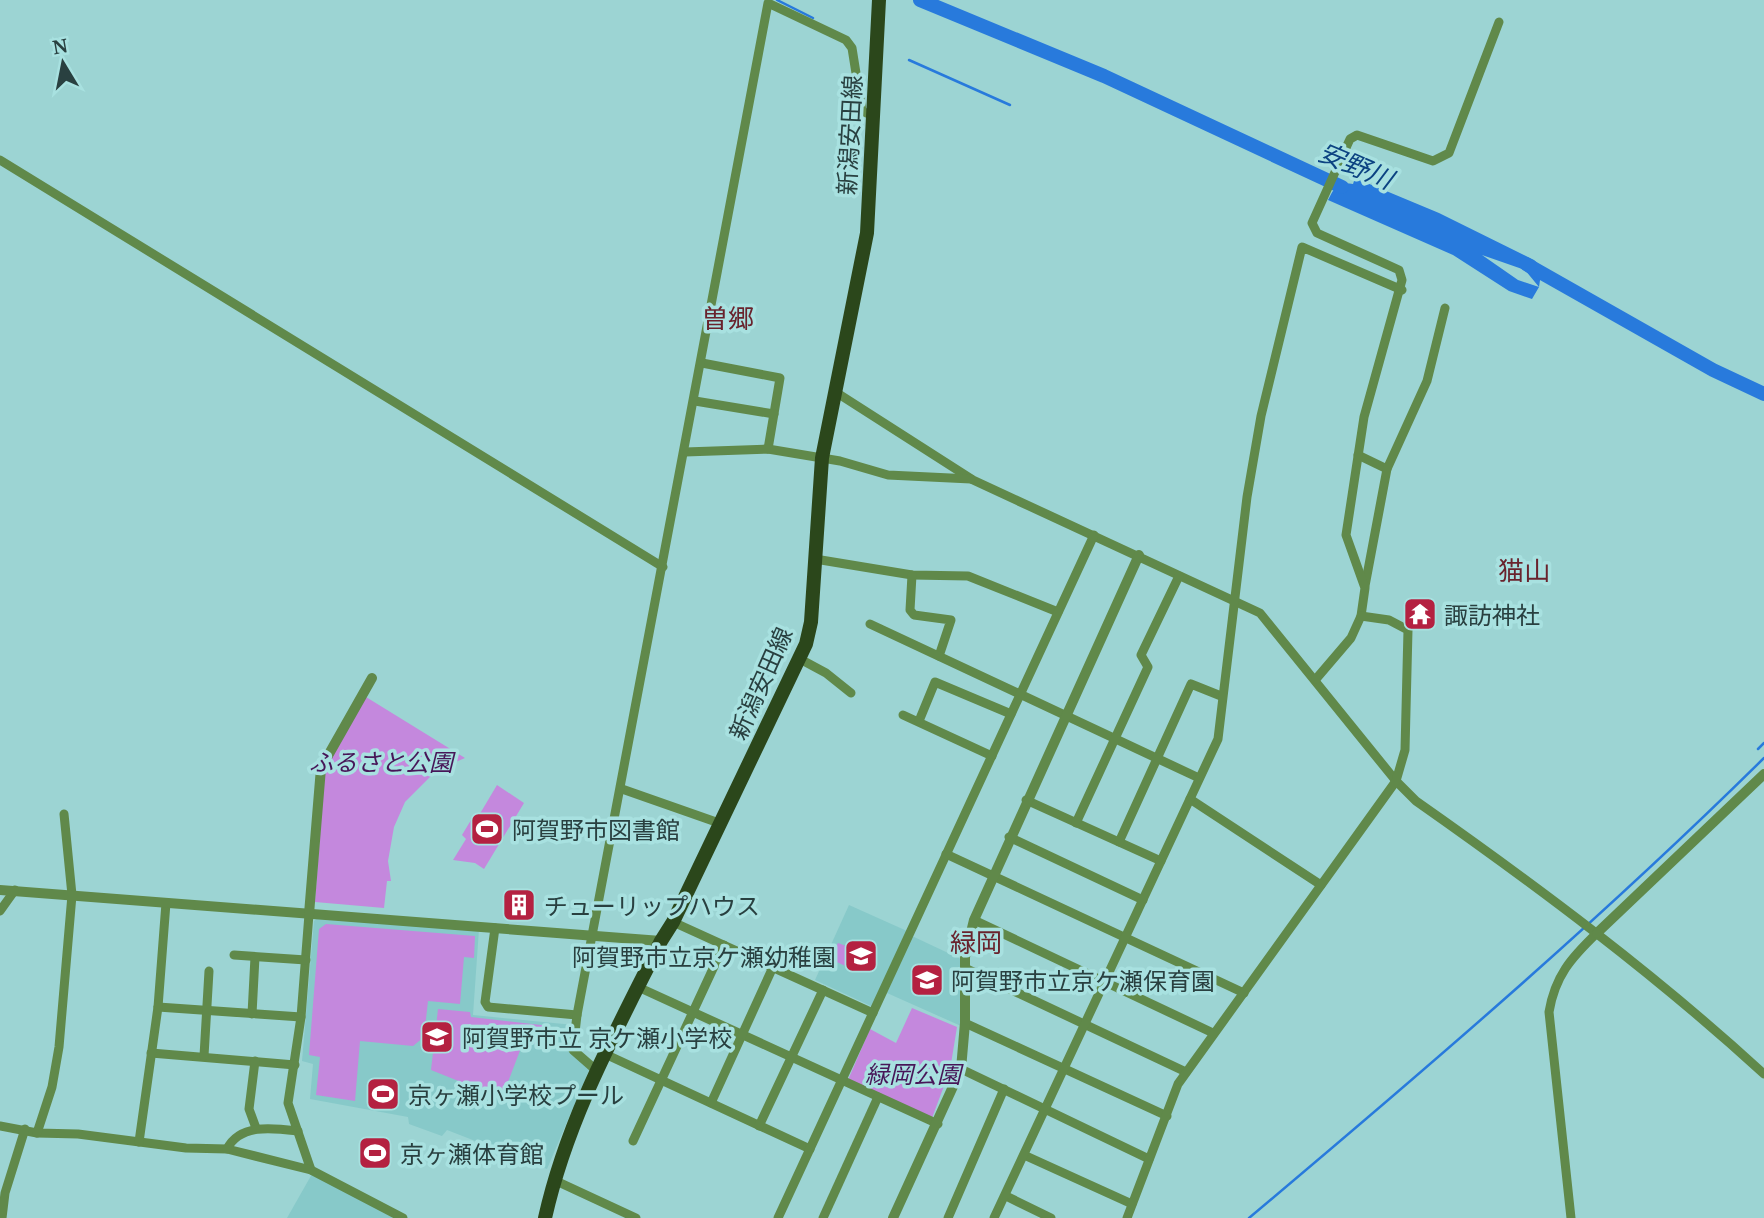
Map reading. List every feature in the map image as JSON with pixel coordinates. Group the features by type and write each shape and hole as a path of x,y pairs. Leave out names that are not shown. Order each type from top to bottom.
{"main road":[{"name":"新潟安田線","path":"545,1218 554,1180 576,1115 800,659 811,622 822,458 834,391 862,270 879,0"}],"street":[{"path":"597,1071 573,1050 577,1015 768,3 846,40 852,48 862,111 873,116"},
{"path":"1364,588 1346,535 1363,417 1402,290 1399,270 1317,233 1312,223 1350,139 1357,135 1433,161 1449,153 1499,22"},
{"path":"0,160 663,567"},
{"path":"994,1218 1218,739 1221,696 1261,416 1302,247 1402,290"},
{"path":"1316,680 1351,638 1361,616 1387,470 1427,381 1445,308"},
{"path":"702,363 780,378 768,449"},
{"path":"834,391 973,480 1260,613 1396,781 1416,801 1597,933 1696,1013 1764,1074"},
{"path":"695,401 774,414"},
{"path":"685,452 768,449 822,458 888,475 973,480"},
{"path":"1358,455 1387,470"},
{"path":"778,1218 1094,535"},
{"path":"893,1218 961,1069 965,1023 965,968 974,920 1009,837 1139,555"},
{"path":"816,559 912,575 968,576 1058,612"},
{"path":"912,575 910,610 914,615 951,620 939,656"},
{"path":"1076,823 1148,667 1141,655 1179,576"},
{"path":"1127,1218 1186,1072 1396,781 1405,750 1408,630 1389,621 1361,616"},
{"path":"870,624 1199,778"},
{"path":"800,659 826,673 852,693"},
{"path":"311,1170 288,1103 301,1017 321,768 372,678"},
{"path":"919,721 935,682 1011,714"},
{"path":"1119,842 1191,684 1221,696"},
{"path":"903,715 992,756"},
{"path":"1571,1218 1549,1012 1553,989 1562,970 1597,933 1764,774"},
{"path":"621,789 719,823"},
{"path":"1190,799 1321,885"},
{"path":"1026,800 1161,861"},
{"path":"37,1133 52,1087 59,1047 72,895 64,814"},
{"path":"1009,837 1143,900"},
{"path":"946,854 1244,993"},
{"path":"0,890 661,941"},
{"path":"0,911 15,890"},
{"path":"139,1142 158,1007 166,903"},
{"path":"974,920 1213,1033"},
{"path":"673,922 873,1013"},
{"path":"495,928 485,1002 488,1007 577,1015"},
{"path":"634,1141 724,945"},
{"path":"234,955 306,960"},
{"path":"252,1014 255,957"},
{"path":"711,1104 773,967"},
{"path":"965,968 1186,1072"},
{"path":"204,1056 209,971"},
{"path":"638,988 938,1124"},
{"path":"759,1126 823,990"},
{"path":"158,1007 301,1017"},
{"path":"965,1023 1167,1116"},
{"path":"151,1053 295,1065"},
{"path":"604,1054 810,1149"},
{"path":"255,1061 249,1109 256,1128"},
{"path":"961,1069 1149,1159"},
{"path":"948,1218 1004,1089"},
{"path":"823,1218 878,1097"},
{"path":"0,1126 37,1133 78,1134 227,1150 311,1170 403,1218"},
{"path":"227,1150 230,1144 256,1128 298,1131"},
{"path":"2,1218 5,1193 24,1129"},
{"path":"1024,1155 1132,1204"},
{"path":"554,1180 636,1218"},
{"path":"1006,1196 1048,1217"}],"shaded area":[{"name":"阿賀野市立京ケ瀬幼稚園","path":"849,905 907,931 873,1007 815,980"},
{"name":"阿賀野市立 京ケ瀬小学校","path":"318,917 479,929 473,1015 574,1025 568,1050 590,1068 547,1169 447,1130 442,1136 409,1124 408,1117 310,1099 313,1064 302,1061 314,921"},
{"name":"阿賀野市立京ケ瀬保育園","path":"912,936 963,960 961,1026 887,993"},
{"path":"312,1174 400,1218 287,1218"}],"green space":[{"name":"ふるさと公園","path":"366,697 465,758 437,770 405,802 394,827 388,861 391,881 387,881 384,908 315,902 325,767"},
{"name":"阿賀野市図書館","path":"497,785 524,803 484,869 475,863 453,860 466,839 462,835 471,820 475,822"},
{"path":"326,924 475,936 474,958 464,957 460,1004 428,1001 424,1037 413,1046 360,1041 355,1101 316,1095 320,1057 309,1055 319,929"},
{"path":"858,941 867,945 858,964 850,968 830,959 838,943 854,949"},
{"name":"緑岡公園","path":"912,1008 957,1027 950,1070 932,1118 848,1080 870,1029 896,1043"},
{"path":"438,1009 470,1012 471,1017 550,1026 545,1047 524,1040 505,1090 496,1096 431,1070"}],"water":[{"path":"1355,178 1439,213 1534,260 1542,267 1539,287 1532,299 1509,291 1453,255 1328,200 1337,186 1343,183 1353,184","holes":["1482,255 1525,270 1539,287 1518,280"]}],"waterway":[{"path":"777,0 813,18"},
{"name":"安野川","path":"920,0 1104,76 1342,187"},
{"path":"909,60 1010,105"},
{"name":"安野川","path":"1526,264 1713,370 1764,394"},
{"path":"1758,749 1764,743"},
{"path":"1249,1218 1511,993 1639,877 1764,758"}],"place":[{"name":"諏訪神社","path":"1420,614"},
{"name":"阿賀野市図書館","path":"487,829"},
{"name":"チューリップハウス","path":"519,905"},
{"name":"阿賀野市立京ケ瀬幼稚園","path":"861,956"},
{"name":"阿賀野市立京ケ瀬保育園","path":"927,980"},
{"name":"阿賀野市立 京ケ瀬小学校","path":"437,1037"},
{"name":"京ヶ瀬小学校プール","path":"383,1094"},
{"name":"京ヶ瀬体育館","path":"375,1153"}],"district":[{"name":"曽郷","path":"728,318"},
{"name":"猫山","path":"1524,570"},
{"name":"緑岡","path":"976,942"}]}
